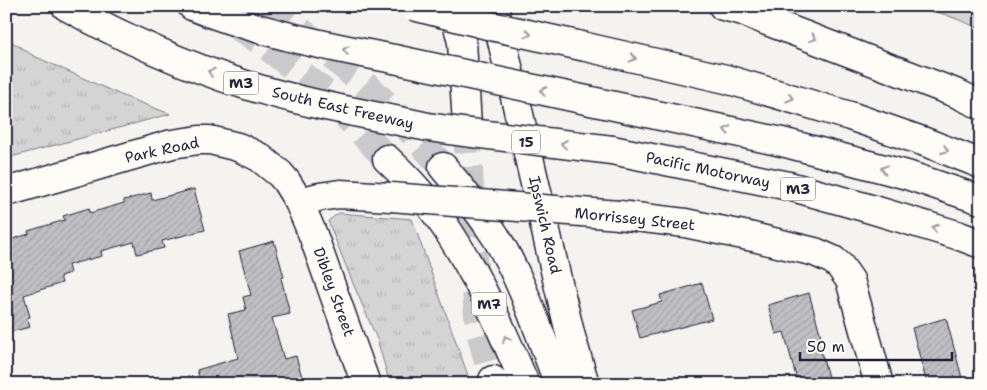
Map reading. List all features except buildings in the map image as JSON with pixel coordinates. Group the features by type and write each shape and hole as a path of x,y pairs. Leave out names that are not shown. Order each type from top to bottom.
{"main road":[{"name":"South East Freeway","path":"66,6 135,42 247,85 328,106 428,127"},
{"path":"192,6 287,37 782,142 907,175 981,200"},
{"path":"413,6 474,22 726,79 850,116 981,164"},
{"path":"453,6 462,42 467,125"},
{"name":"Ipswich Road","path":"494,6 557,279 585,384"},
{"path":"723,6 958,94 981,105"},
{"name":"Pacific Motorway","path":"428,127 612,150 789,186 957,235 981,244"},
{"name":"Park Road","path":"6,192 172,144 204,140 238,147 259,157 280,174 299,202"},
{"name":"M7","path":"387,158 429,203 446,228 487,300 508,342 525,384"},
{"name":"M7","path":"443,167 481,214 497,238 516,277 559,384"},
{"name":"Morrissey Street","path":"299,202 340,194 618,215 719,229 815,252 834,260 850,280 879,384"},
{"name":"Dibley Street","path":"299,202 313,235 366,384"}],"green space":[{"path":"921,6 981,6 981,29 957,19"},
{"path":"6,38 34,56 123,96 170,114 11,157 6,139"},
{"path":"339,213 412,219 471,384 390,384 377,339 328,221"}],"tunnel":[{"path":"266,6 337,60 364,84 394,113 443,167"},
{"path":"235,25 262,42 325,93 387,159"},
{"path":"467,125 473,257 479,327 493,380"}]}
